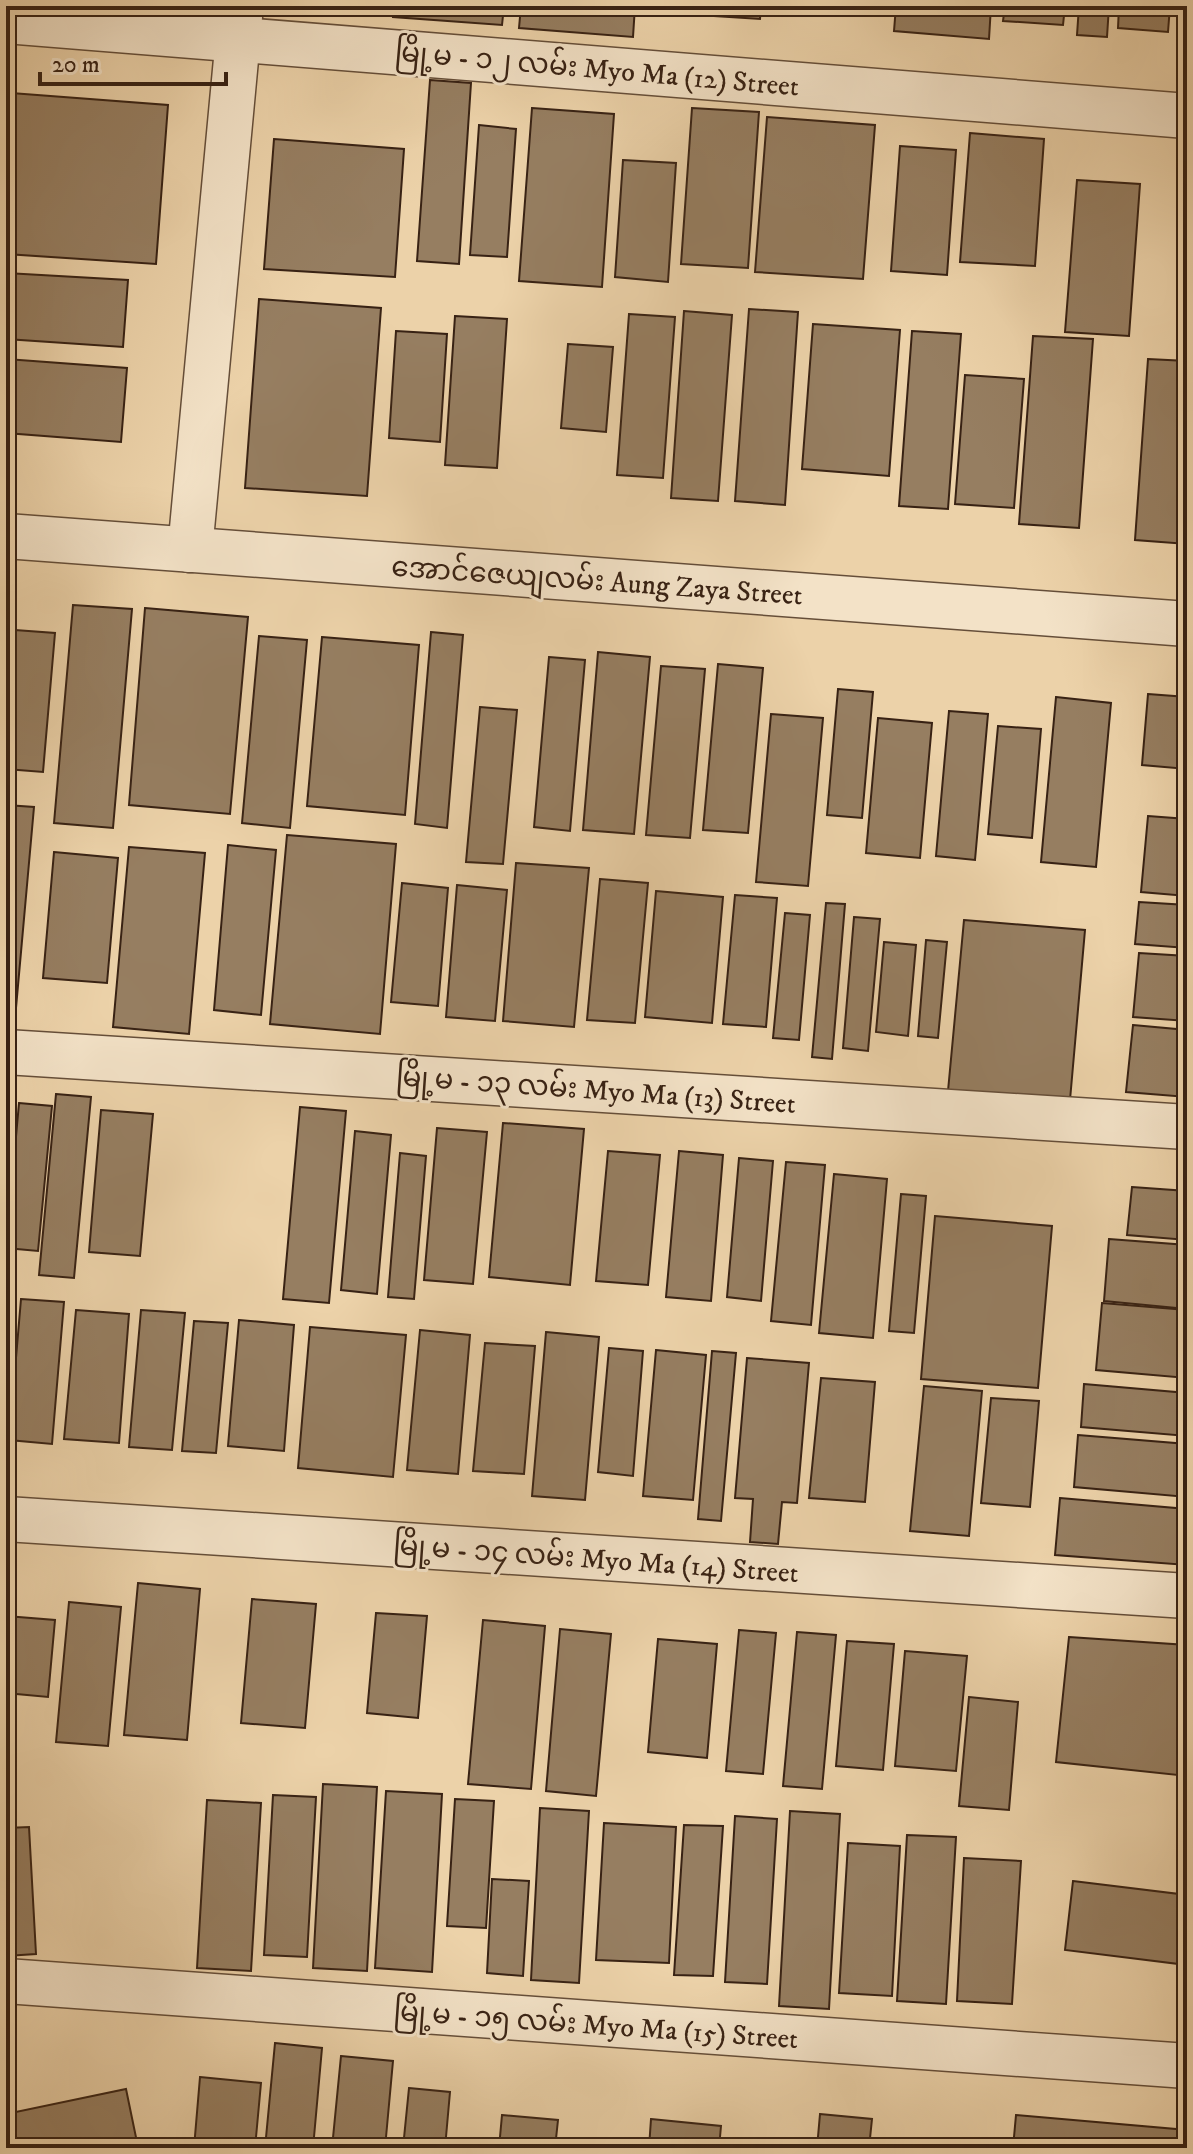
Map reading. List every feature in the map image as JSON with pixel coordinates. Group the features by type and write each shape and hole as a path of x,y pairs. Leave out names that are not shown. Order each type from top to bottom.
{"street":[{"name":"မြို့မ - ၁၂ လမ်း Myo Ma (12) Street","path":"6,21 239,23 1187,116"},
{"path":"190,550 239,23"},
{"name":"အောင်ဇေယျလမ်း Aung Zaya Street","path":"6,536 1187,624"},
{"name":"မြို့မ - ၁၃ လမ်း Myo Ma (13) Street","path":"6,1052 1187,1127"},
{"name":"မြို့မ - ၁၄ လမ်း Myo Ma (14) Street","path":"6,1519 1187,1596"},
{"name":"မြို့မ - ၁၅ လမ်း Myo Ma (15) Street","path":"6,1981 1187,2066"}],"building":[{"path":"394,6 504,6 502,25 393,17"},
{"path":"521,6 635,6 633,37 519,28"},
{"path":"653,6 761,6 760,19 652,12"},
{"path":"896,6 991,6 989,39 894,31"},
{"path":"1005,6 1065,6 1063,25 1003,21"},
{"path":"1079,6 1109,6 1107,37 1077,35"},
{"path":"1119,6 1170,6 1168,32 1118,28"},
{"path":"430,80 471,83 459,264 417,261"},
{"path":"11,93 168,105 156,264 6,254 6,157"},
{"path":"532,108 614,114 602,287 519,281"},
{"path":"692,108 759,112 748,268 681,264"},
{"path":"767,117 875,125 863,279 755,272"},
{"path":"479,125 516,129 507,257 470,255"},
{"path":"970,133 1044,139 1035,266 960,262"},
{"path":"274,139 404,149 395,277 264,269"},
{"path":"900,146 956,150 947,275 891,271"},
{"path":"623,160 676,163 668,282 615,277"},
{"path":"1077,180 1140,184 1129,336 1065,332"},
{"path":"6,273 128,280 123,347 6,339"},
{"path":"259,299 381,308 367,496 245,488"},
{"path":"749,309 798,312 785,505 735,501"},
{"path":"684,311 732,315 718,501 671,498"},
{"path":"629,314 675,317 663,478 617,475"},
{"path":"455,316 507,319 497,468 445,465"},
{"path":"813,324 900,330 889,476 802,469"},
{"path":"396,331 447,334 440,442 389,438"},
{"path":"912,331 961,334 948,509 899,506"},
{"path":"1033,336 1093,339 1079,528 1019,524"},
{"path":"568,344 613,347 606,432 561,428"},
{"path":"6,359 127,368 121,442 6,433"},
{"path":"1148,359 1187,361 1187,544 1135,540"},
{"path":"965,375 1024,379 1014,508 955,504"},
{"path":"73,605 132,609 113,828 54,823"},
{"path":"145,608 248,617 230,814 129,805"},
{"path":"15,630 55,633 43,772 6,769 6,726"},
{"path":"431,632 463,635 447,828 415,824"},
{"path":"259,636 307,640 290,828 242,823"},
{"path":"322,637 419,645 405,815 307,806"},
{"path":"598,652 650,657 634,834 583,830"},
{"path":"549,657 585,660 570,831 534,827"},
{"path":"718,664 763,668 748,833 703,830"},
{"path":"661,666 705,669 690,838 646,835"},
{"path":"838,689 873,692 862,818 827,815"},
{"path":"1148,694 1187,697 1187,769 1142,765"},
{"path":"1056,697 1111,703 1096,867 1041,862"},
{"path":"480,707 517,710 503,864 466,862"},
{"path":"949,711 988,714 975,860 936,856"},
{"path":"771,714 823,718 808,886 756,882"},
{"path":"878,718 932,723 920,858 866,853"},
{"path":"998,726 1041,729 1032,838 988,834"},
{"path":"6,805 34,807 15,1019 6,1018"},
{"path":"1148,816 1187,819 1187,896 1141,892"},
{"path":"287,835 396,844 380,1034 270,1024"},
{"path":"228,845 276,850 261,1015 214,1010"},
{"path":"129,847 205,853 189,1034 113,1027"},
{"path":"54,852 118,858 107,983 43,978"},
{"path":"516,863 589,868 574,1027 503,1021"},
{"path":"600,879 648,883 635,1023 587,1020"},
{"path":"402,883 448,888 438,1006 391,1002"},
{"path":"457,885 507,890 495,1021 446,1017"},
{"path":"656,891 723,897 712,1023 645,1017"},
{"path":"735,895 777,898 766,1027 723,1024"},
{"path":"1139,902 1187,905 1187,948 1135,944"},
{"path":"826,903 845,904 832,1059 812,1057"},
{"path":"785,913 810,915 799,1040 773,1038"},
{"path":"854,917 880,919 868,1051 843,1048"},
{"path":"964,920 1085,930 1070,1100 948,1091"},
{"path":"926,940 947,942 938,1038 918,1036"},
{"path":"884,942 916,945 908,1036 876,1032"},
{"path":"1139,953 1187,956 1187,1021 1133,1017"},
{"path":"1133,1025 1187,1030 1187,1097 1126,1092"},
{"path":"56,1094 91,1097 74,1278 39,1275"},
{"path":"19,1103 52,1106 38,1251 6,1248"},
{"path":"300,1107 346,1111 329,1303 283,1299"},
{"path":"101,1110 153,1114 140,1256 89,1252"},
{"path":"503,1123 584,1129 570,1285 489,1277"},
{"path":"437,1128 487,1132 473,1284 424,1280"},
{"path":"355,1131 391,1135 377,1294 341,1290"},
{"path":"608,1151 660,1155 648,1285 596,1281"},
{"path":"679,1151 723,1155 711,1301 666,1297"},
{"path":"400,1153 426,1156 414,1299 388,1297"},
{"path":"739,1158 773,1161 761,1301 727,1297"},
{"path":"786,1162 825,1165 811,1325 771,1321"},
{"path":"834,1174 887,1179 873,1338 819,1333"},
{"path":"1132,1187 1187,1191 1187,1240 1127,1235"},
{"path":"901,1194 926,1196 914,1333 889,1331"},
{"path":"935,1216 1052,1226 1038,1388 921,1379"},
{"path":"1109,1239 1187,1245 1187,1309 1104,1301"},
{"path":"21,1299 64,1302 52,1444 9,1440"},
{"path":"1102,1303 1187,1310 1187,1378 1096,1370"},
{"path":"76,1310 129,1314 119,1443 64,1439"},
{"path":"141,1310 185,1313 172,1450 129,1447"},
{"path":"239,1320 294,1325 284,1451 228,1446"},
{"path":"194,1321 228,1323 216,1453 182,1451"},
{"path":"310,1327 406,1335 393,1477 298,1468"},
{"path":"420,1330 470,1335 458,1474 407,1470"},
{"path":"546,1332 599,1337 585,1500 532,1496"},
{"path":"485,1343 535,1346 524,1474 473,1471"},
{"path":"609,1348 643,1351 633,1476 598,1472"},
{"path":"656,1350 706,1355 693,1500 643,1496"},
{"path":"712,1351 736,1353 721,1521 698,1519"},
{"path":"747,1358 809,1363 797,1503 782,1502 778,1544 750,1542 753,1499 735,1498"},
{"path":"821,1378 875,1382 865,1502 809,1498"},
{"path":"1084,1384 1187,1393 1187,1436 1081,1427"},
{"path":"924,1386 982,1391 969,1536 910,1531"},
{"path":"991,1398 1039,1401 1030,1507 981,1503"},
{"path":"1078,1435 1187,1444 1187,1497 1074,1487"},
{"path":"1060,1498 1187,1509 1187,1565 1055,1555"},
{"path":"138,1583 200,1589 187,1740 124,1735"},
{"path":"252,1599 316,1604 305,1728 241,1723"},
{"path":"69,1602 121,1607 108,1746 56,1742"},
{"path":"376,1613 427,1616 418,1718 367,1713"},
{"path":"6,1616 55,1620 48,1697 6,1693"},
{"path":"483,1620 545,1626 531,1789 468,1784"},
{"path":"560,1629 611,1634 596,1796 546,1791"},
{"path":"739,1630 776,1633 763,1774 726,1771"},
{"path":"797,1632 836,1635 822,1789 783,1786"},
{"path":"1069,1637 1187,1645 1187,1776 1056,1762"},
{"path":"658,1639 717,1644 707,1758 648,1752"},
{"path":"847,1641 894,1644 883,1770 836,1766"},
{"path":"905,1651 967,1656 956,1771 895,1766"},
{"path":"969,1697 1018,1702 1009,1810 959,1806"},
{"path":"323,1784 377,1787 367,1971 313,1968"},
{"path":"386,1791 442,1794 432,1972 375,1968"},
{"path":"273,1795 316,1797 307,1957 264,1955"},
{"path":"455,1799 494,1801 486,1928 447,1926"},
{"path":"207,1800 261,1803 251,1971 197,1968"},
{"path":"540,1808 589,1811 579,1983 531,1980"},
{"path":"790,1811 840,1814 829,2009 779,2006"},
{"path":"735,1816 777,1819 767,1984 725,1982"},
{"path":"604,1823 676,1827 669,1963 596,1960"},
{"path":"684,1825 723,1826 713,1976 674,1975"},
{"path":"29,1827 36,1954 6,1956 6,1828"},
{"path":"907,1835 956,1837 946,2004 897,2001"},
{"path":"848,1843 900,1846 892,1996 839,1993"},
{"path":"964,1858 1021,1861 1012,2004 957,2001"},
{"path":"492,1879 529,1881 523,1976 487,1973"},
{"path":"1073,1881 1187,1895 1187,1965 1065,1950"},
{"path":"275,2043 322,2048 313,2148 265,2148"},
{"path":"341,2056 393,2061 385,2148 332,2148"},
{"path":"200,2077 261,2083 255,2148 194,2148"},
{"path":"409,2088 450,2092 445,2148 403,2148"},
{"path":"126,2089 138,2147 6,2148 6,2114"},
{"path":"820,2114 872,2119 869,2148 817,2148"},
{"path":"502,2115 558,2120 555,2148 499,2148"},
{"path":"1016,2115 1187,2130 1187,2148 1013,2148"},
{"path":"651,2119 721,2126 719,2148 649,2148"}]}
